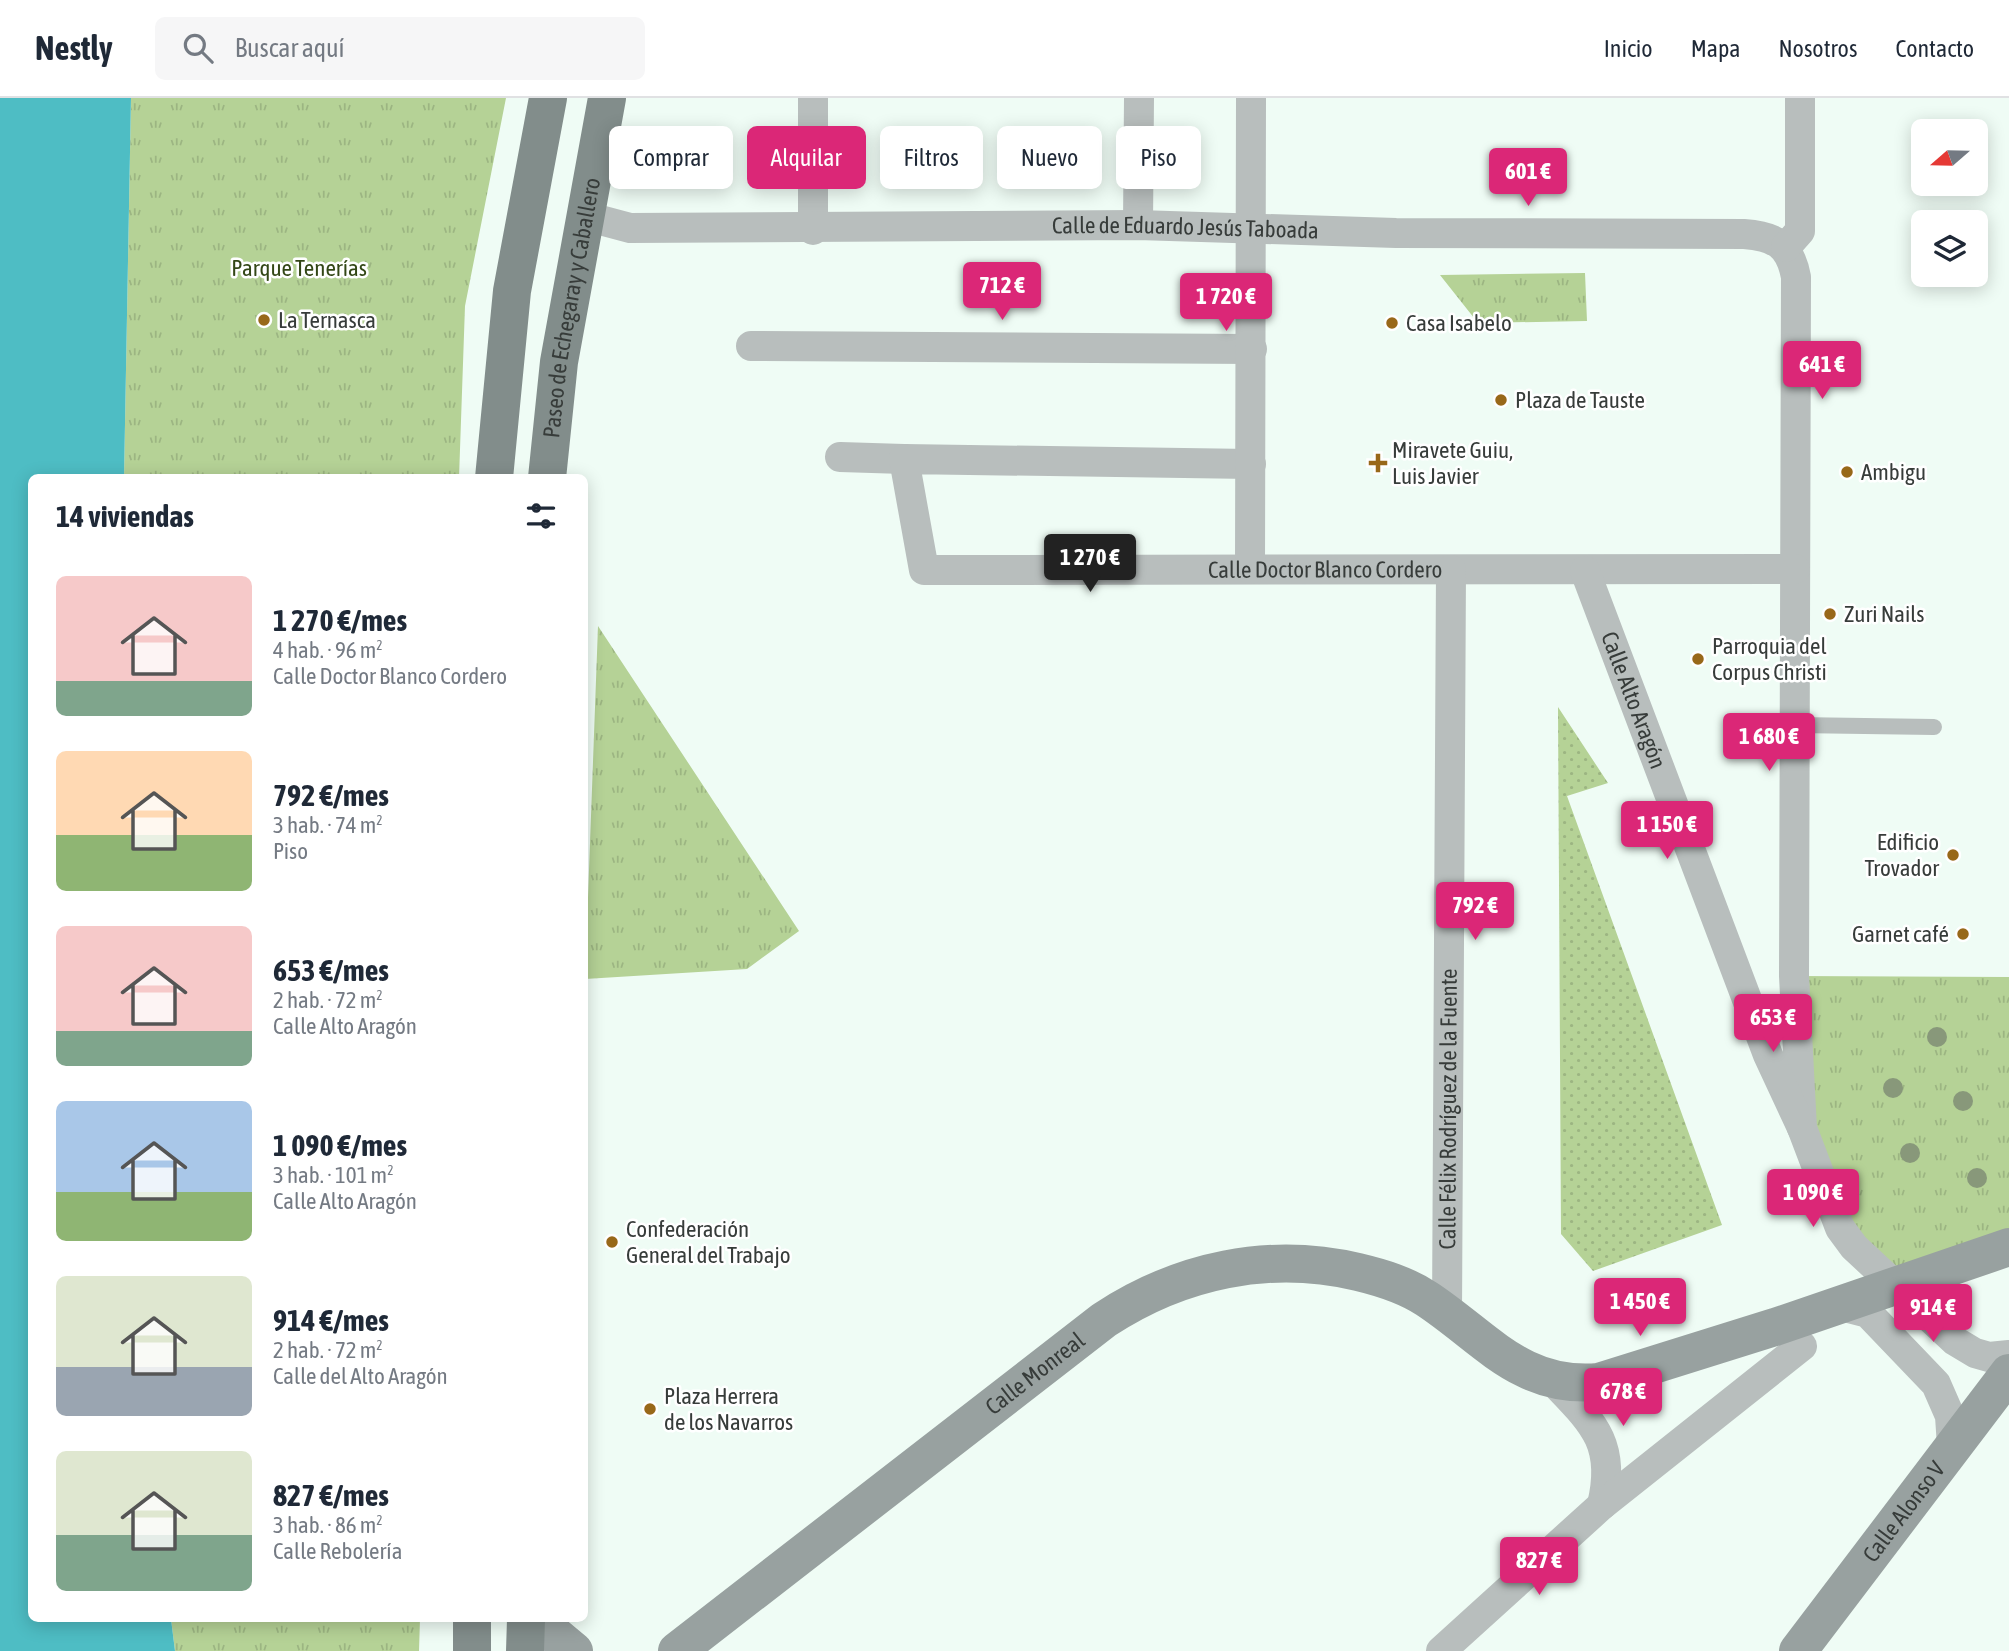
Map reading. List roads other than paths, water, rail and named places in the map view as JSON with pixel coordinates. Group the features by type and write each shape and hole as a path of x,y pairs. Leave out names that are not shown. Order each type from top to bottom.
{"main road":[{"path":"494,474 512,291 548,98"},
{"name":"Paseo de Echegaray y Caballero","path":"547,474 559,362 607,98"},
{"name":"Calle Monreal","path":"677,1651 1104,1320 1138,1298 1215,1271 1250,1264 1295,1263 1341,1268 1378,1277 1406,1287 1447,1314 1510,1363 1551,1379 1574,1384 1599,1382 1837,1306 1893,1284 2009,1247"},
{"name":"Calle Alonso V","path":"1798,1651 2009,1373"},
{"path":"472,1622 472,1651"},
{"path":"525,1651 526,1622"},
{"path":"543,1622 574,1651"}],"street":[{"path":"813,98 813,230"},
{"path":"1138,225 1139,98"},
{"path":"1250,569 1251,98"},
{"path":"1800,98 1800,230 1786,247 1793,260 1796,277 1794,976 1802,1128"},
{"name":"Calle de Eduardo Jesús Taboada","path":"585,216 630,229 813,230 1138,225 1410,233 1744,234 1773,239 1786,247"},
{"path":"751,346 1252,349"},
{"path":"840,457 1251,464"},
{"name":"Calle Doctor Blanco Cordero","path":"904,459 924,569 1795,569"},
{"name":"Calle Félix Rodríguez de la Fuente","path":"1447,1314 1451,570"},
{"name":"Calle Alto Aragón","path":"1585,571 1768,1055 1802,1128 1840,1228 1854,1247 1955,1341 1989,1357 2009,1355"},
{"path":"1837,1306 1868,1313 1936,1384 1950,1416 1952,1446"},
{"path":"1441,1651 1602,1505 1802,1346"},
{"path":"1551,1379 1587,1417 1600,1437 1608,1460 1602,1505"}],"lane":[{"path":"1795,724 1934,727"}],"water":[{"path":"0,98 131,98 124,474 28,474 28,1622 171,1622 175,1651 0,1651"}],"place":[{"name":"La Ternasca","path":"264,320"},
{"name":"Casa Isabelo","path":"1392,323"},
{"name":"Plaza de Tauste","path":"1501,400"},
{"name":"Miravete Guiu, Luis Javier","path":"1378,463"},
{"name":"Ambigu","path":"1847,472"},
{"name":"Zuri Nails","path":"1830,614"},
{"name":"Parroquia del Corpus Christi","path":"1698,659"},
{"name":"Edificio Trovador","path":"1953,855"},
{"name":"Garnet café","path":"1963,934"},
{"name":"Confederación General del Trabajo","path":"612,1242"},
{"name":"Plaza Herrera de los Navarros","path":"650,1409"}],"park label":[{"name":"Parque Tenerías","path":"299,268"}]}
